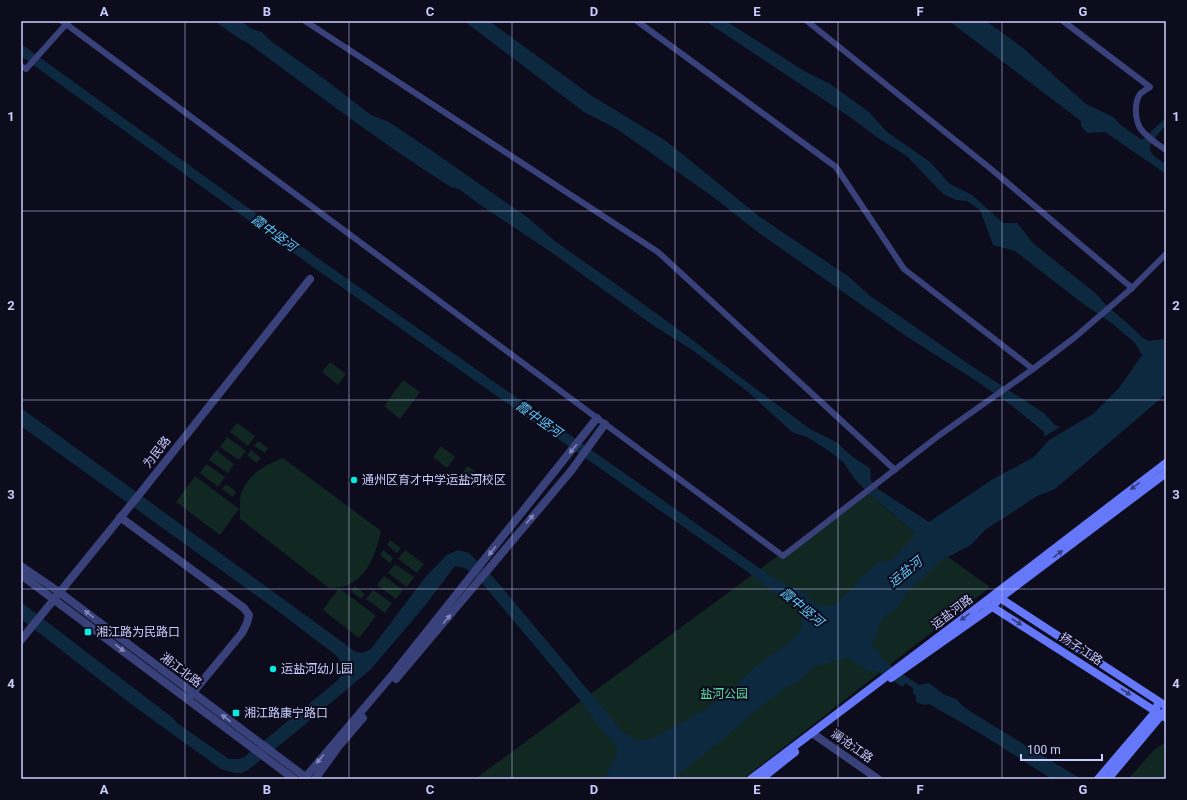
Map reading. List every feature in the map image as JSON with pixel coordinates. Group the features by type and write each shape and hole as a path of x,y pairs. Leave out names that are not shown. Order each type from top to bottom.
{"main road":[{"name":"运盐河路","path":"901,668 992,607 996,597 1166,463"},
{"name":"运盐河路","path":"751,779 814,734 982,604 996,597 1166,473"},
{"name":"扬子江路","path":"996,597 1158,702 1163,712"},
{"name":"扬子江路","path":"982,604 992,607 1163,712"},
{"path":"1098,779 1163,712"},
{"path":"1108,779 1163,712"},
{"name":"运盐河路","path":"761,779 814,734"}],"street":[{"path":"305,21 658,252 895,470"},
{"path":"637,21 836,167 904,269 1033,369"},
{"path":"807,21 992,169 1132,288"},
{"path":"1063,21 1150,87 1140,94 1136,104 1137,117 1140,127 1146,134 1166,150"},
{"path":"24,66 41,52 66,22 783,556 941,434 1033,369 1099,317 1132,288 1166,254"},
{"name":"为民路","path":"21,640 310,279"},
{"path":"306,778 393,674 597,418"},
{"path":"315,779 339,746 571,471 605,424"},
{"path":"120,517 244,608 248,615 247,623 242,633 190,696"},
{"name":"湘江北路","path":"21,566 59,592 190,696"},
{"name":"湘江北路","path":"21,574 254,744 273,753 306,778"},
{"name":"澜沧江路","path":"814,734 878,779"},
{"name":"湘江北路","path":"254,744 265,758 294,779"}],"green space":[{"path":"330,362 346,374 338,385 322,372"},
{"path":"403,380 420,392 400,419 384,406"},
{"path":"237,423 255,436 248,446 230,432"},
{"path":"227,437 246,451 239,460 220,447"},
{"path":"258,441 268,448 265,453 254,446"},
{"path":"441,446 455,457 447,468 433,457"},
{"path":"216,450 234,464 228,473 209,460"},
{"path":"251,450 261,458 257,463 247,455"},
{"path":"283,458 381,531 370,564 360,577 353,582 345,586 329,588 240,519 240,497 249,479 271,463"},
{"path":"206,464 225,477 218,487 200,473"},
{"path":"468,466 482,477 474,488 459,477"},
{"path":"195,476 239,509 220,535 176,502"},
{"path":"226,484 236,492 233,497 222,489"},
{"name":"盐河公园","path":"866,491 916,534 990,587 743,779 475,779"},
{"path":"390,540 401,548 397,553 387,545"},
{"path":"383,550 393,558 390,563 380,555"},
{"path":"405,550 424,564 417,573 398,559"},
{"path":"395,564 414,577 407,587 388,573"},
{"path":"384,576 403,590 396,599 377,585"},
{"path":"355,586 365,594 361,599 351,591"},
{"path":"339,588 376,616 359,638 323,610"},
{"path":"373,590 392,603 385,613 366,599"},
{"path":"1166,742 1166,779 1128,779 1154,750"}],"water":[{"name":"运盐河","path":"214,21 241,21 252,29 262,32 272,42 323,78 371,115 389,122 527,217 556,242 690,338 810,429 836,442 854,458 870,468 871,481 878,489 929,522 993,479 1034,457 1049,440 1093,414 1119,388 1142,355 1135,343 1113,324 1082,303 1015,251 993,245 980,210 967,201 956,200 943,194 907,156 705,21 726,21 804,71 830,84 869,112 887,132 930,162 950,184 972,195 1003,223 1017,223 1034,244 1095,293 1108,307 1143,338 1148,341 1166,339 1166,394 1055,489 1037,496 985,530 971,545 940,561 909,590 896,609 885,616 879,624 877,635 872,643 872,646 881,653 881,657 891,666 919,685 929,683 945,695 956,699 965,708 1081,779 1052,779 981,734 929,704 924,705 916,702 916,696 913,693 913,688 905,683 903,687 875,670 870,672 847,657 813,667 798,681 784,689 748,717 673,779 604,779 618,752 614,743 598,726 585,706 477,577 465,568 455,566 423,608 371,669 248,770 241,773 235,773 221,769 131,704 21,619 21,602 173,718 177,723 229,759 239,759 244,757 337,681 342,672 341,662 337,656 275,609 21,426 21,408 356,652 363,653 371,649 427,575 447,555 458,550 469,553 494,578 622,731 633,738 640,740 653,738 691,718 718,701 751,670 793,639 798,632 802,626 802,619 799,610 797,607 774,593 750,574 756,567 787,585 798,589 807,595 815,604 829,607 839,601 854,587 860,578 877,563 892,560 916,534 866,491 854,478 844,463 832,453 807,437 792,432 747,391 691,349 654,326 551,252 459,189 451,187 399,153 248,43"},
{"path":"464,21 489,21 592,96 666,141 760,217 849,277 869,295 970,365 1044,413 1055,425 1060,427 1044,437 1044,432 1011,405 906,336 759,233 716,199 617,129 584,112"},
{"path":"949,21 986,21 1023,48 1086,104 1113,117 1122,126 1142,140 1166,118 1166,126 1156,136 1150,150 1154,156 1166,164 1166,174 1105,132 1087,133 1081,126 1081,121"}],"waterway":[{"name":"霞中竖河","path":"21,50 316,263 765,578"}],"place":[{"name":"通州区育才中学运盐河校区","path":"354,480"},
{"name":"湘江路为民路口","path":"88,632"},
{"name":"运盐河幼儿园","path":"273,669"},
{"name":"湘江路康宁路口","path":"236,713"}]}
